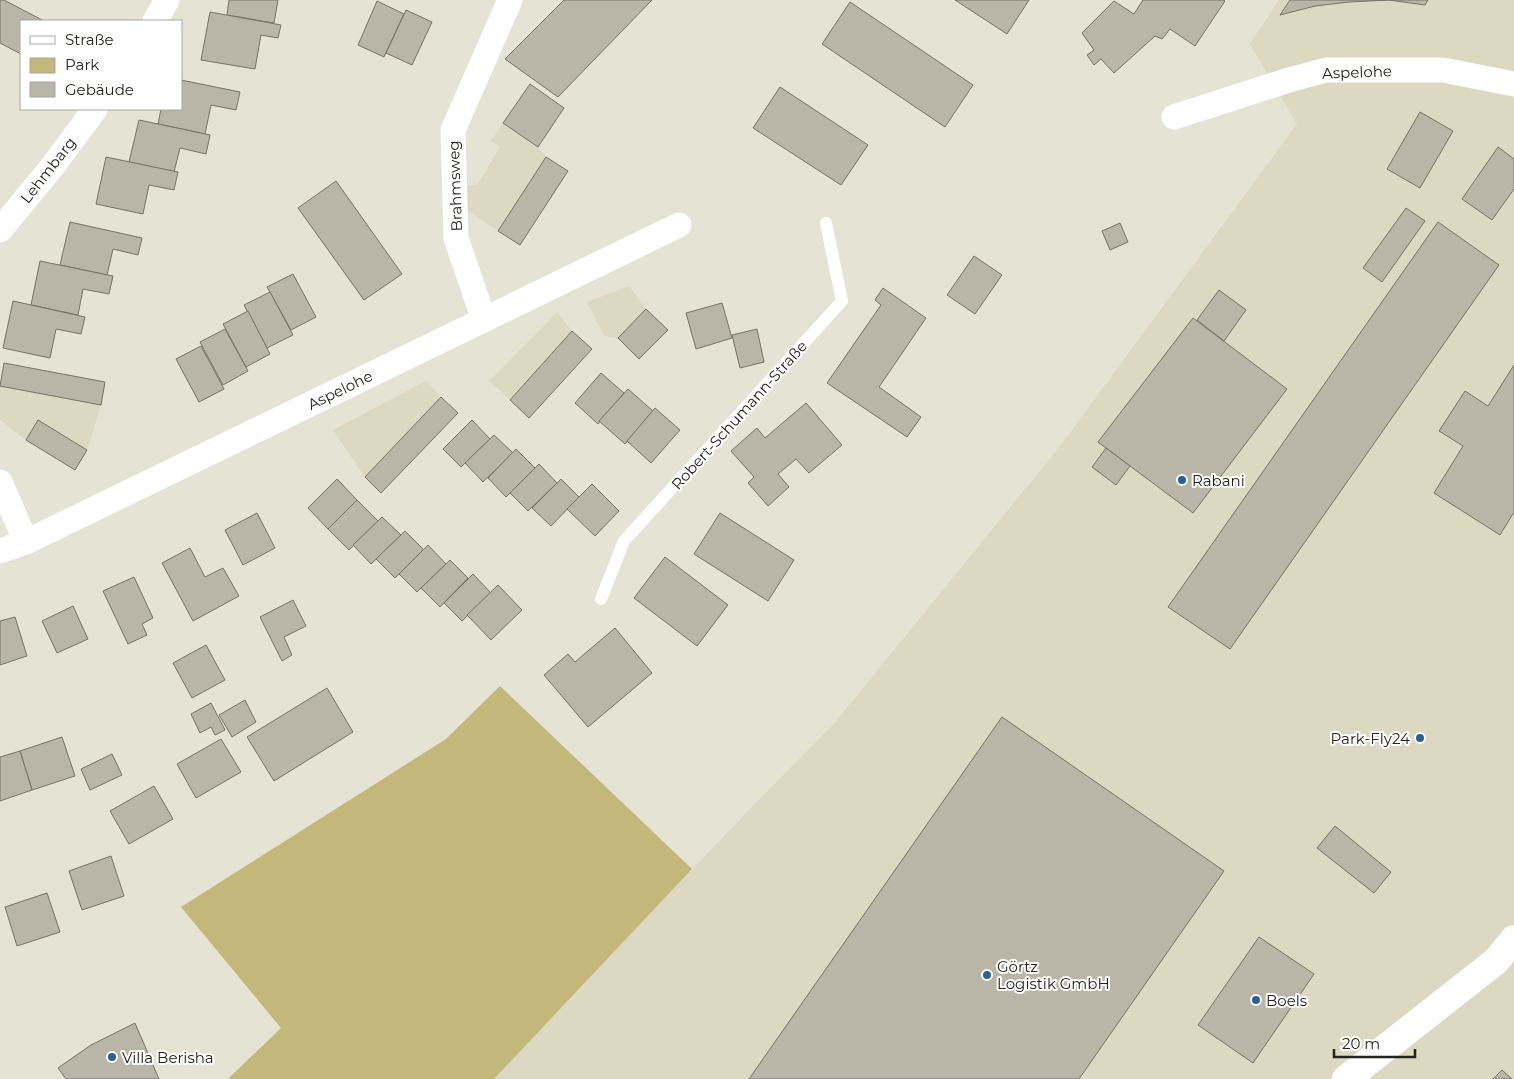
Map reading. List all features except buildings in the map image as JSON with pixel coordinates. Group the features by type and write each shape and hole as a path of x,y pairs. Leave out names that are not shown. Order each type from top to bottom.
{"street":[{"path":"156,20 167,0"},
{"name":"Brahmsweg","path":"484,320 456,238 453,130 510,0"},
{"name":"Aspelohe","path":"1174,117 1326,70 1443,70 1514,84"},
{"name":"Lehmbarg","path":"0,230 52,167 94,110"},
{"name":"Aspelohe","path":"0,551 26,542 679,225"},
{"path":"0,482 26,542"},
{"path":"1346,1079 1496,961 1514,939"}],"lane":[{"name":"Robert-Schumann-Straße","path":"601,599 624,542 842,301 826,223"}],"shaded area":[{"path":"1279,0 1514,0 1514,1079 494,1079 692,869 837,720 1061,445 1297,124 1250,44"},
{"path":"503,123 538,147 546,157 498,231 467,210 463,186 477,185 500,147 491,141"},
{"path":"629,286 646,309 618,338 604,336 587,302"},
{"path":"557,312 572,331 510,400 489,381"},
{"path":"426,381 441,397 365,477 333,430"},
{"path":"0,386 101,405 87,450 39,420 26,440 0,420"}],"green space":[{"path":"500,686 692,869 494,1079 228,1079 281,1028 181,907 446,739"}],"place":[{"name":"Rabani","path":"1182,480"},
{"name":"Park-Fly24","path":"1420,738"},
{"name":"Görtz Logistik GmbH","path":"987,975"},
{"name":"Boels","path":"1256,1000"},
{"name":"Villa Berisha","path":"112,1057"}]}
